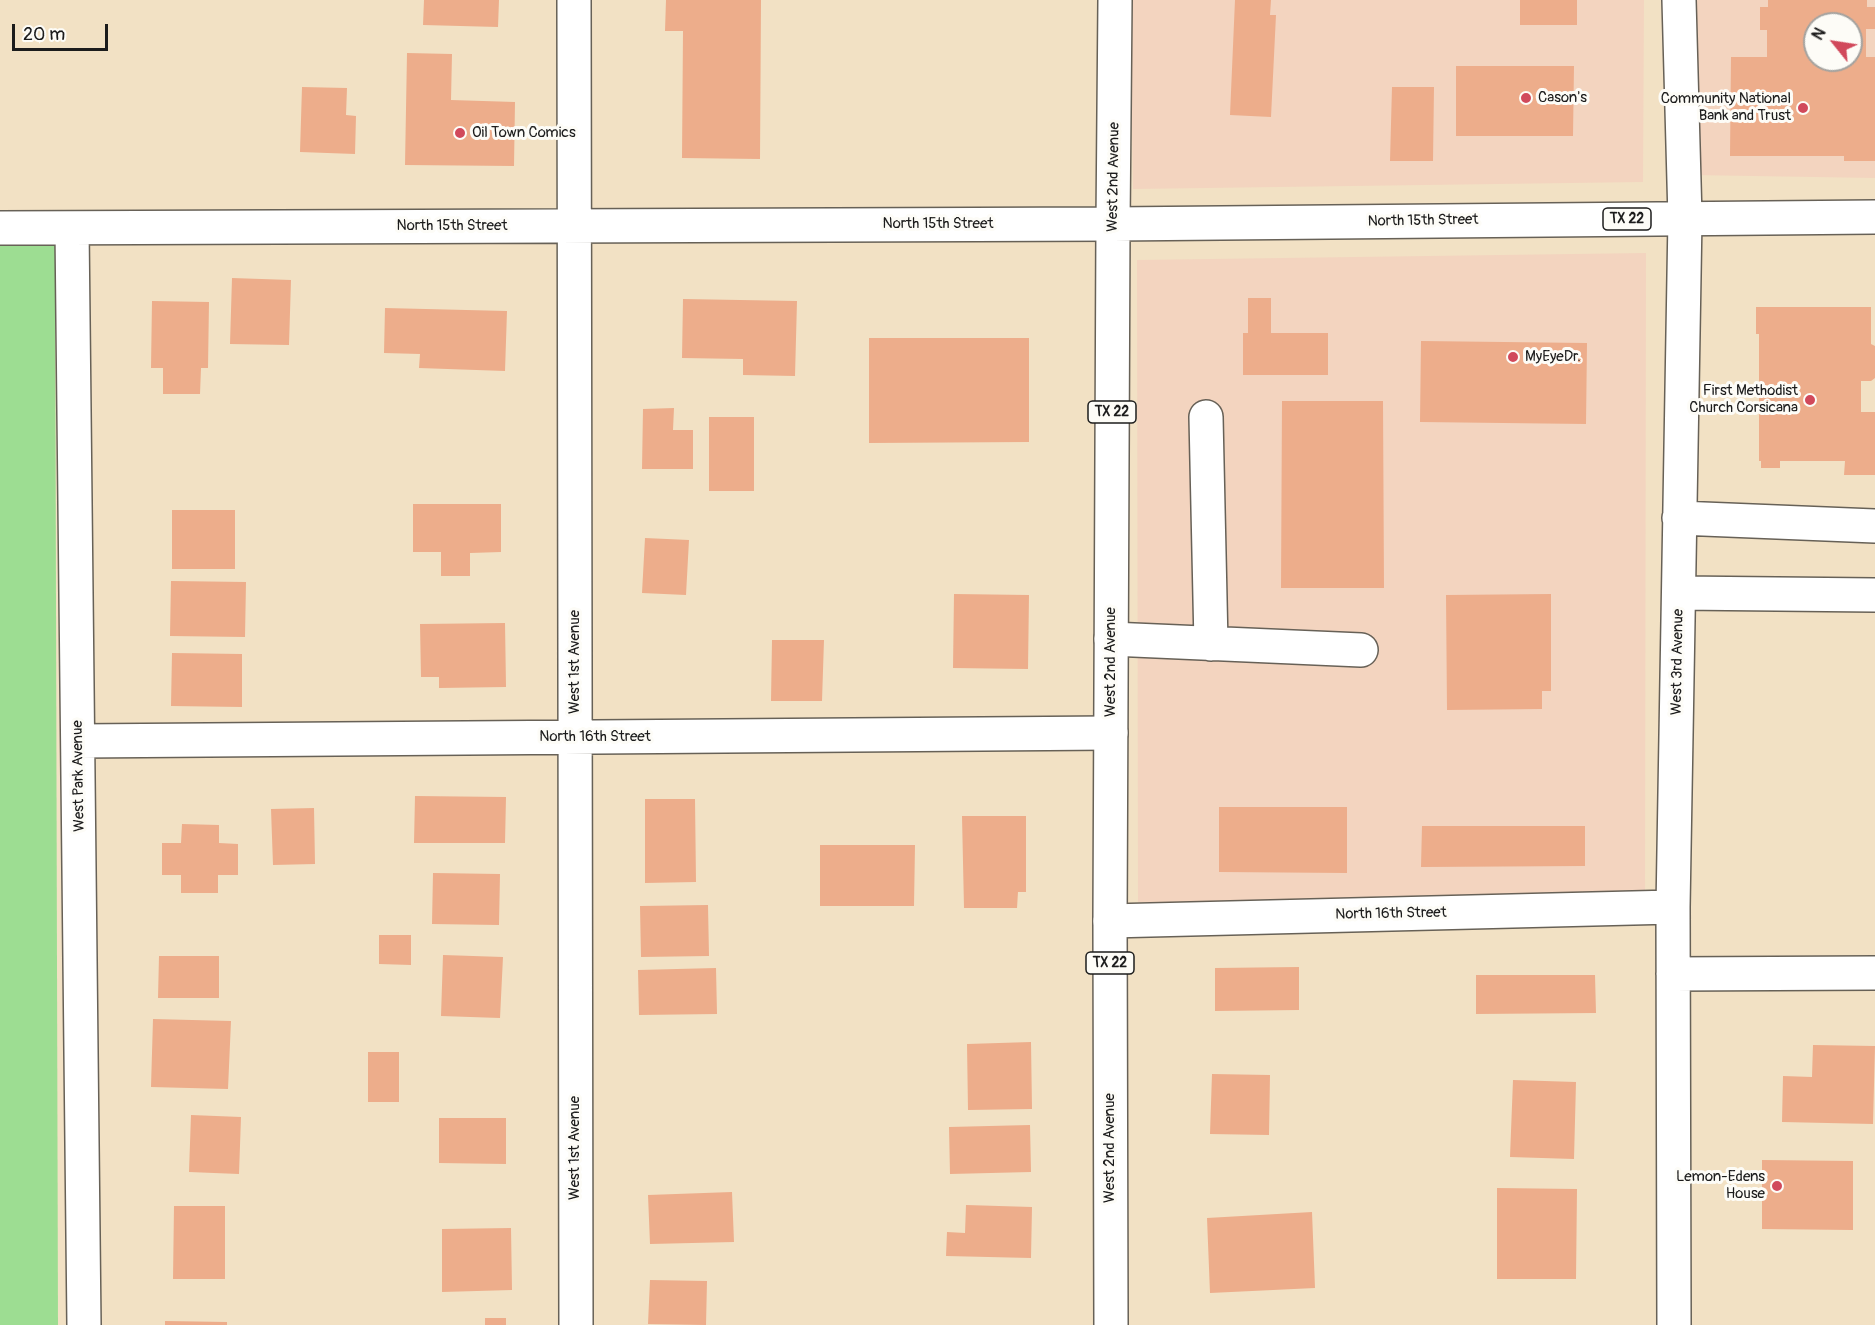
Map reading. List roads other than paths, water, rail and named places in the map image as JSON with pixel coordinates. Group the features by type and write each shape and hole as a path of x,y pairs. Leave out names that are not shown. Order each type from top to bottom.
{"street":[{"name":"West 1st Avenue","path":"574,0 576,1325"},
{"name":"West 2nd Avenue","path":"1111,1325 1110,921 1115,0"},
{"name":"West 3rd Avenue","path":"1674,1325 1673,907 1685,218 1679,0"},
{"name":"North 15th Street","path":"0,228 1113,224 1875,217"},
{"name":"West Park Avenue","path":"72,228 84,1325"},
{"path":"1206,417 1211,644"},
{"path":"1679,518 1875,526"},
{"path":"1678,592 1875,595"},
{"path":"1111,639 1361,650"},
{"name":"North 16th Street","path":"79,741 1111,733"},
{"name":"North 16th Street","path":"1110,921 1673,907"},
{"path":"1673,974 1875,974"}],"place":[{"name":"Cason's","path":"1526,98"},
{"name":"Community National Bank and Trust","path":"1803,108"},
{"name":"Oil Town Comics","path":"460,133"},
{"name":"MyEyeDr.","path":"1513,357"},
{"name":"First Methodist Church Corsicana","path":"1810,400"},
{"name":"Lemon-Edens House","path":"1777,1186"}]}
